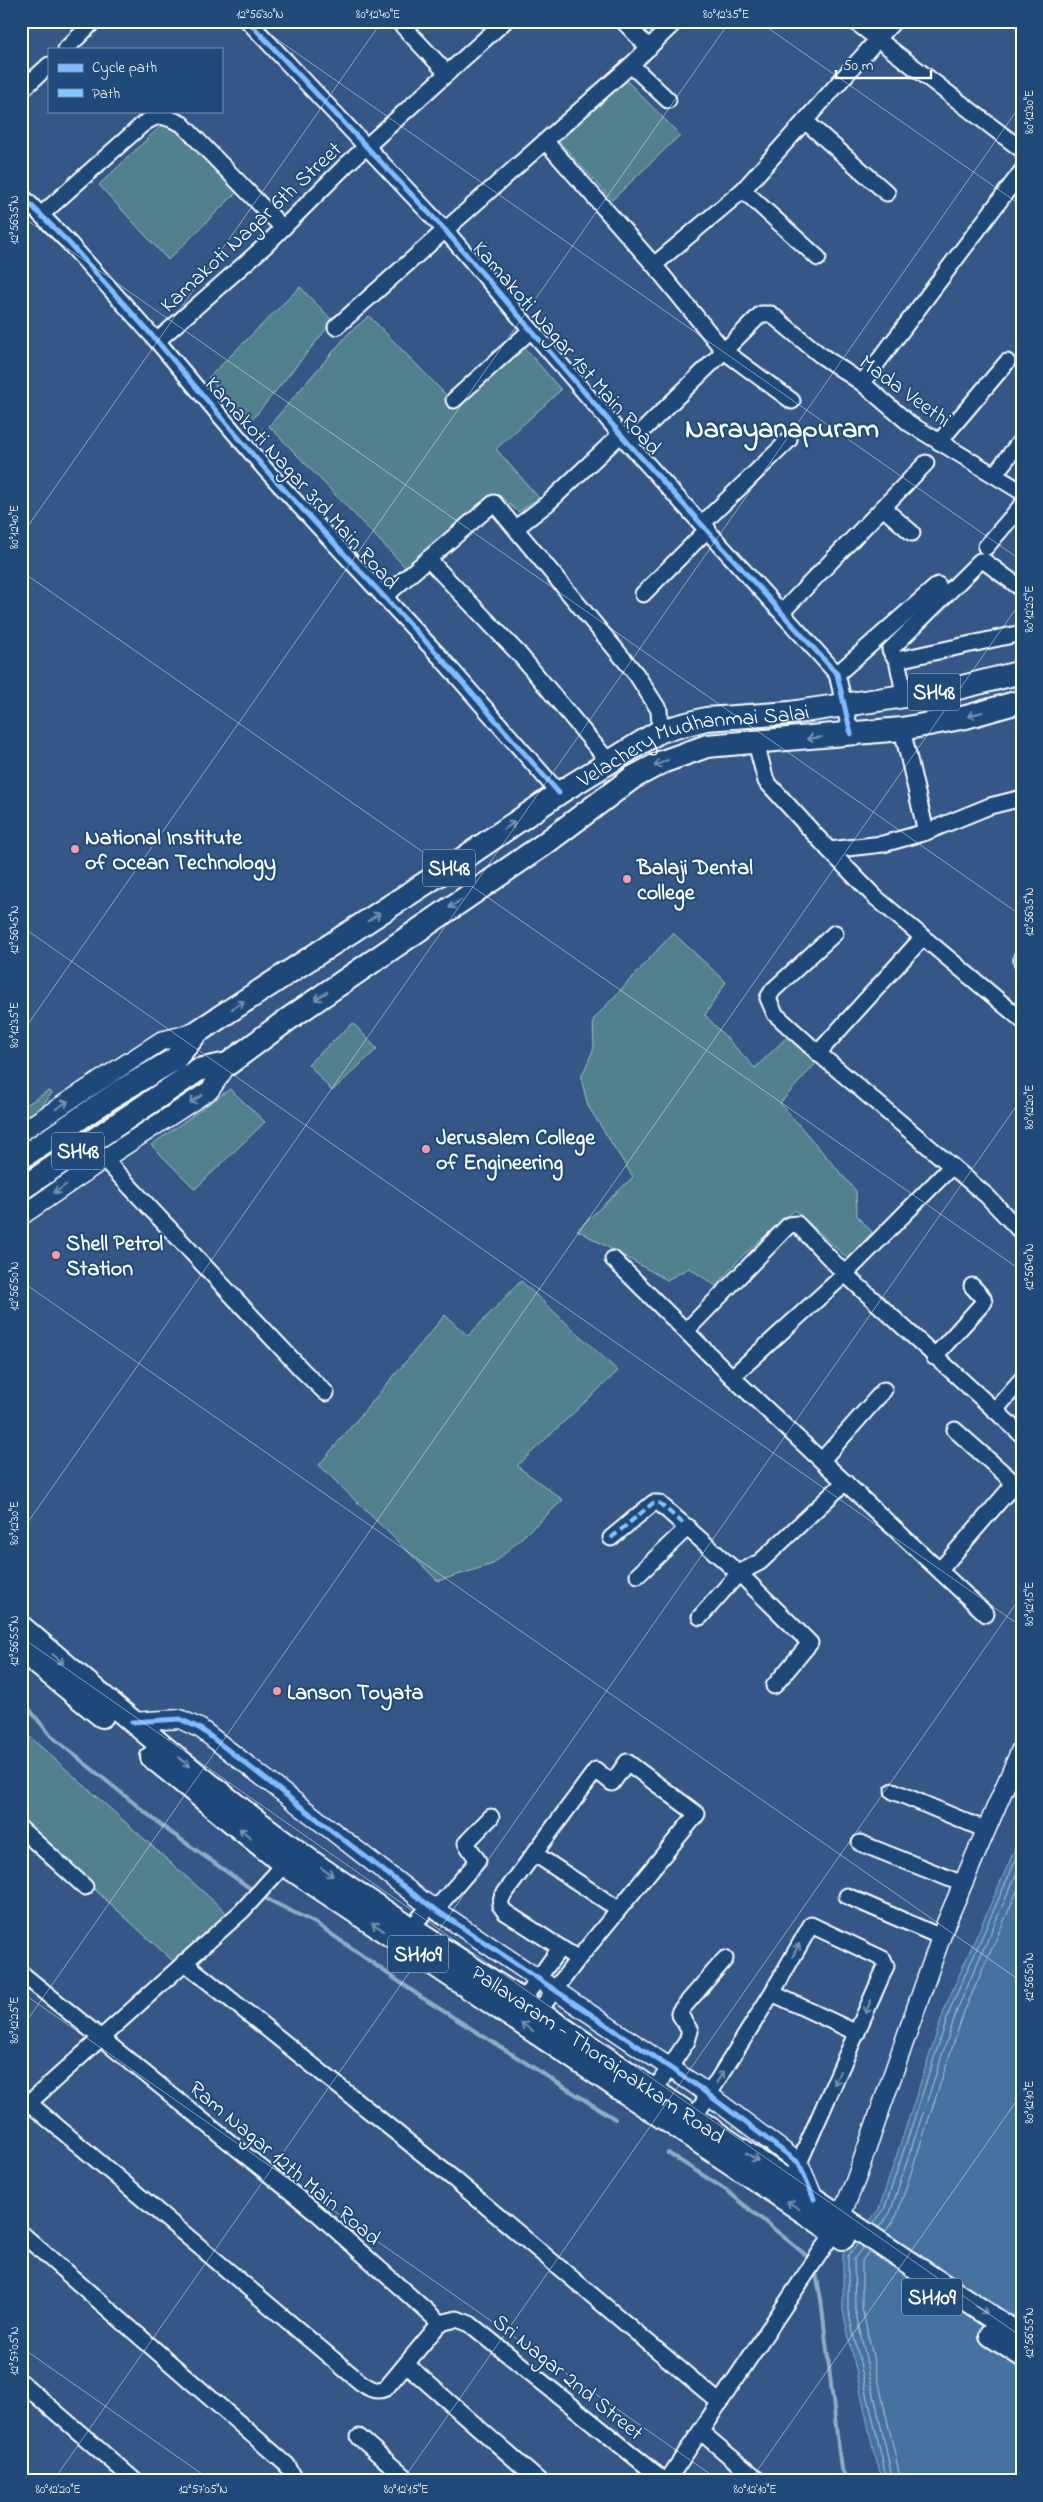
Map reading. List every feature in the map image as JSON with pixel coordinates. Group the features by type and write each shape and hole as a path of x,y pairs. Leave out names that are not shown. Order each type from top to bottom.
{"main road":[{"name":"Velachery Mudhanmai Salai","path":"197,1032 461,860 550,799 660,731 706,719 790,713 905,697 958,688 1022,672"},
{"name":"Velachery Mudhanmai Salai","path":"228,1064 287,1020 560,832 632,778 662,762 707,746 902,729 966,716 1022,701"},
{"path":"550,799 560,832"},
{"name":"SH48","path":"21,1158 119,1092 175,1059 197,1032"},
{"name":"SH48","path":"21,1190 198,1070 228,1064"},
{"name":"Pallavaram - Thoraipakkam Road","path":"21,1627 291,1857 411,1928 530,2006 694,2118 794,2173 837,2225 1022,2337"},
{"name":"Pallavaram - Thoraipakkam Road","path":"21,1650 291,1857 837,2225 1022,2355"}],"street":[{"path":"67,48 94,21"},
{"name":"Kamakoti Nagar 1st Main Road","path":"248,21 445,230 625,439 837,674 851,734"},
{"path":"398,21 446,73"},
{"name":"Kamakoti Nagar 6th Street","path":"157,341 283,228 366,147 505,21"},
{"path":"622,21 649,48"},
{"path":"336,327 546,142 631,65 676,21"},
{"path":"854,21 1022,150"},
{"path":"654,265 743,190 894,21"},
{"path":"631,65 668,100"},
{"path":"21,91 48,67"},
{"path":"41,215 143,124 154,116 165,116 182,124 283,228"},
{"path":"805,121 887,194"},
{"path":"546,142 654,265 724,351 792,401"},
{"path":"862,383 1022,171"},
{"path":"743,190 818,258"},
{"name":"Kamakoti Nagar 3rd Main Road","path":"21,195 157,341 266,470 442,659 550,799"},
{"name":"Mada Veethi","path":"724,351 761,314 771,314 819,354 862,383 910,424 994,475 1021,494"},
{"path":"454,400 531,330"},
{"path":"516,528 625,439 724,351"},
{"path":"940,442 1007,362"},
{"path":"994,475 1022,439"},
{"path":"642,594 789,440"},
{"path":"782,612 926,463"},
{"path":"986,547 1021,494"},
{"path":"384,597 494,502 636,674 659,710 660,731"},
{"path":"882,508 912,533"},
{"path":"428,559 519,654 609,762"},
{"path":"894,655 980,560 1022,589"},
{"path":"837,674 938,584"},
{"path":"894,655 1022,634"},
{"path":"878,638 894,655 905,697"},
{"path":"902,729 926,832"},
{"path":"756,743 766,781 829,850 875,897 1021,1019 1022,1015"},
{"path":"829,850 883,844 926,832 990,806 1022,798"},
{"path":"835,933 772,990 768,998 775,1014 986,1196 1022,1233"},
{"path":"818,1053 923,937"},
{"path":"1022,957 1022,962"},
{"path":"21,1132 161,1040 197,1032"},
{"path":"21,1216 210,1090 228,1064"},
{"path":"104,1159 326,1394"},
{"path":"732,1377 846,1274 952,1166"},
{"path":"686,1331 793,1223 797,1224 846,1274 934,1357 1022,1435"},
{"path":"613,1259 732,1377 986,1614"},
{"path":"934,1357 982,1305 984,1298 972,1286"},
{"path":"995,1410 1022,1379"},
{"path":"822,1460 884,1390"},
{"path":"940,1570 1009,1490 1012,1482 954,1430"},
{"path":"700,1617 739,1573 760,1562 845,1482"},
{"path":"611,1538 653,1503 659,1503 739,1573 810,1644 774,1686"},
{"path":"638,1574 688,1527"},
{"path":"132,1722 180,1720 200,1729 420,1899 433,1906 554,1991 670,2067 709,2096 794,2173 857,2033 886,1962 811,1924 772,1993 709,2096 694,2118"},
{"path":"666,2481 817,2259 837,2225 856,2179 941,1937 1022,1747"},
{"path":"530,2006 554,1991 618,1909 697,1814 627,1762 612,1783 596,1770 502,1897 500,1905 505,1912 578,1960"},
{"path":"893,1791 986,1830"},
{"path":"411,1928 428,1908 441,1903 478,1861 466,1843 491,1817"},
{"path":"21,1829 85,1887"},
{"path":"860,1843 963,1884"},
{"path":"535,1854 618,1909"},
{"path":"291,1857 267,1881 242,1911 25,2106 372,2390 380,2391 386,2388 440,2323"},
{"path":"846,1896 941,1937"},
{"path":"530,2006 537,1979 560,1948"},
{"path":"654,2091 687,2041 690,2030 679,2013 680,2010 725,1959"},
{"path":"184,1962 454,2179 720,2403"},
{"name":"Ram Nagar 12th Main Road","path":"21,1973 318,2214 440,2323"},
{"path":"772,1993 857,2033"},
{"path":"21,2234 287,2465 294,2474 296,2481"},
{"name":"Sri Nagar 2nd Street","path":"440,2323 457,2319 470,2324 666,2481"},
{"path":"407,2365 539,2481"},
{"path":"21,2382 135,2481"},
{"path":"701,2432 759,2481"},
{"path":"359,2437 409,2481"}],"green space":[{"path":"625,79 680,135 612,200 558,140"},
{"path":"168,119 237,192 168,260 99,185"},
{"path":"300,287 333,321 251,421 208,378"},
{"path":"369,316 449,398 517,339 561,390 496,449 539,498 518,512 499,495 407,569 269,426 349,333"},
{"path":"673,933 726,982 705,1015 755,1068 787,1037 819,1060 780,1103 856,1191 857,1216 872,1232 848,1259 795,1210 741,1257 716,1286 689,1268 667,1280 577,1230 633,1177 588,1106 581,1078 594,1048 593,1020"},
{"path":"353,1023 377,1049 332,1091 308,1064"},
{"path":"230,1089 265,1122 195,1189 151,1145"},
{"path":"48,1091 52,1093 35,1115 21,1124 21,1108"},
{"path":"521,1281 618,1371 517,1466 563,1500 493,1564 438,1581 319,1465 445,1315 468,1336"},
{"path":"21,1729 227,1913 175,1963 21,1822"}],"water":[{"path":"1022,1833 1022,2481 883,2481 874,2453 843,2311 843,2254 879,2209 946,2005"}],"waterway":[{"path":"21,1699 51,1736 166,1829 254,1891"},
{"path":"259,1895 317,1924 421,1997 615,2119"},
{"path":"668,2153 726,2190 812,2260"},
{"path":"815,2269 821,2299 841,2469 847,2481"}],"marked path":[{"path":"611,1538 653,1503 659,1503 684,1524"}],"cycle path":[{"path":"248,21 445,230 629,444 837,674 851,734"},
{"path":"21,195 69,243 157,341 266,470 442,659 559,793"},
{"path":"132,1722 180,1719 201,1729 420,1899 697,2086 799,2163 814,2199"}],"place":[{"name":"National Institute of Ocean Technology","path":"75,849"},
{"name":"Balaji Dental college","path":"627,879"},
{"name":"Jerusalem College of Engineering","path":"426,1149"},
{"name":"Shell Petrol Station","path":"56,1255"},
{"name":"Lanson Toyata","path":"277,1691"}],"district":[{"name":"Narayanapuram","path":"782,427"}]}
